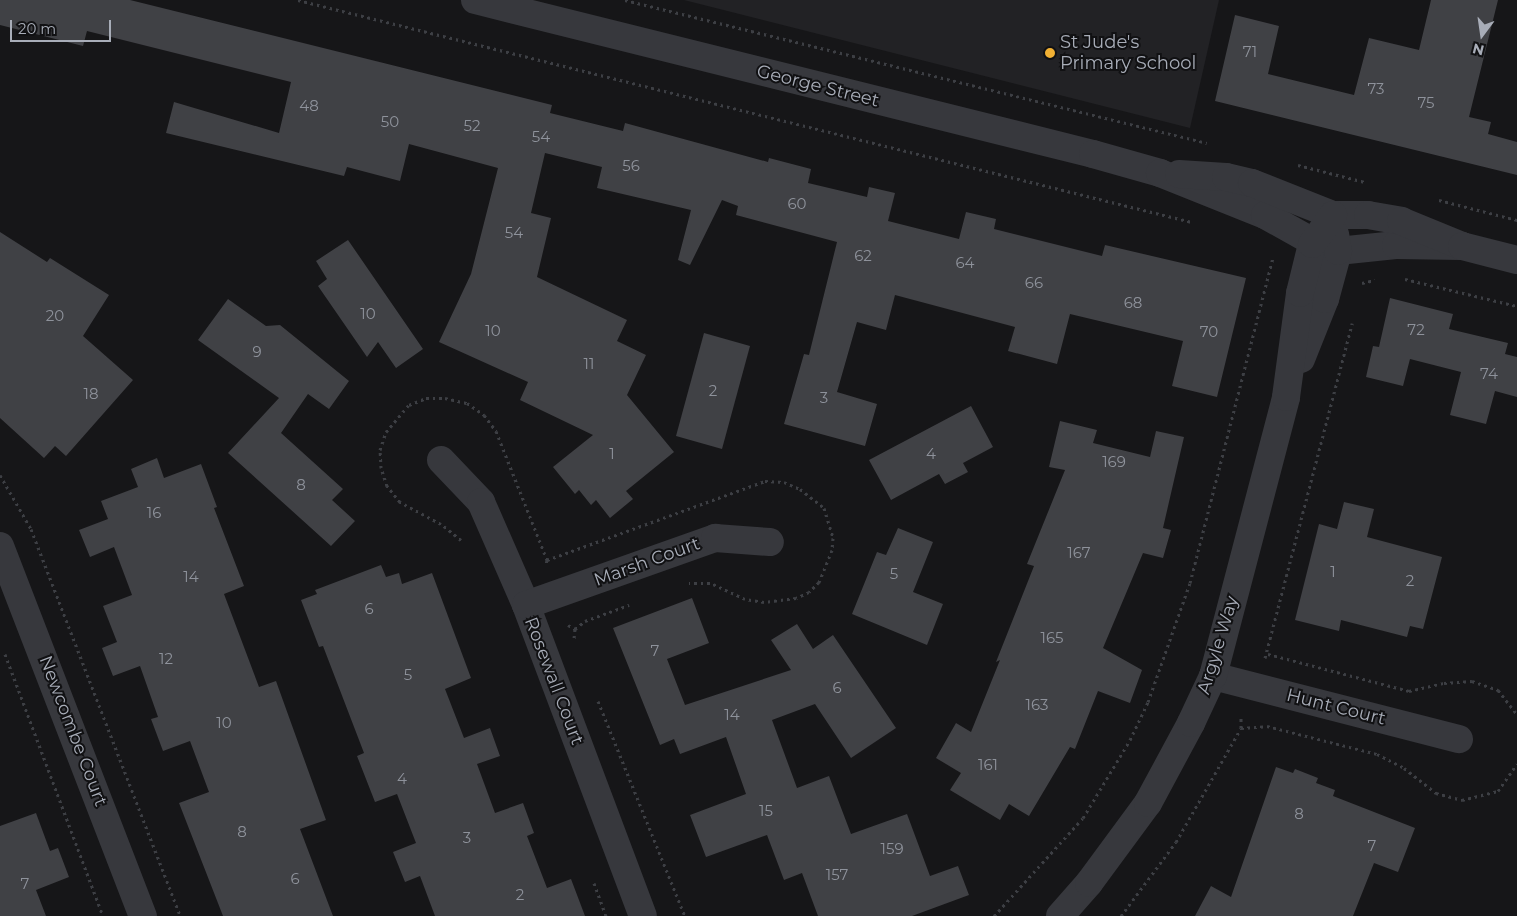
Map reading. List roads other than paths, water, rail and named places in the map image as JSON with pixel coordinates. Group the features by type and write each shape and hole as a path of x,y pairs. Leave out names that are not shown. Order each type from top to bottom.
{"street":[{"name":"George Street","path":"475,0 1083,151 1160,173 1265,215 1312,244 1338,251 1396,246 1462,246"},
{"name":"George Street","path":"1160,173 1226,177 1252,182 1333,215 1368,215 1401,221 1462,246 1517,260"},
{"path":"1312,244 1333,215"},
{"path":"1333,215 1338,251"},
{"name":"Argyle Way","path":"1060,916 1089,883 1148,803 1187,732 1213,676 1286,397 1300,293 1312,244"},
{"name":"Argyle Way","path":"1286,397 1326,299 1338,251"},
{"name":"Rosewall Court","path":"441,460 481,502 526,605 643,916"},
{"name":"Marsh Court","path":"526,605 715,538 770,542"},
{"name":"Newcombe Court","path":"0,546 143,916"},
{"name":"Hunt Court","path":"1213,676 1459,739"}],"place":[{"name":"St Jude's Primary School","path":"1050,53"}]}
